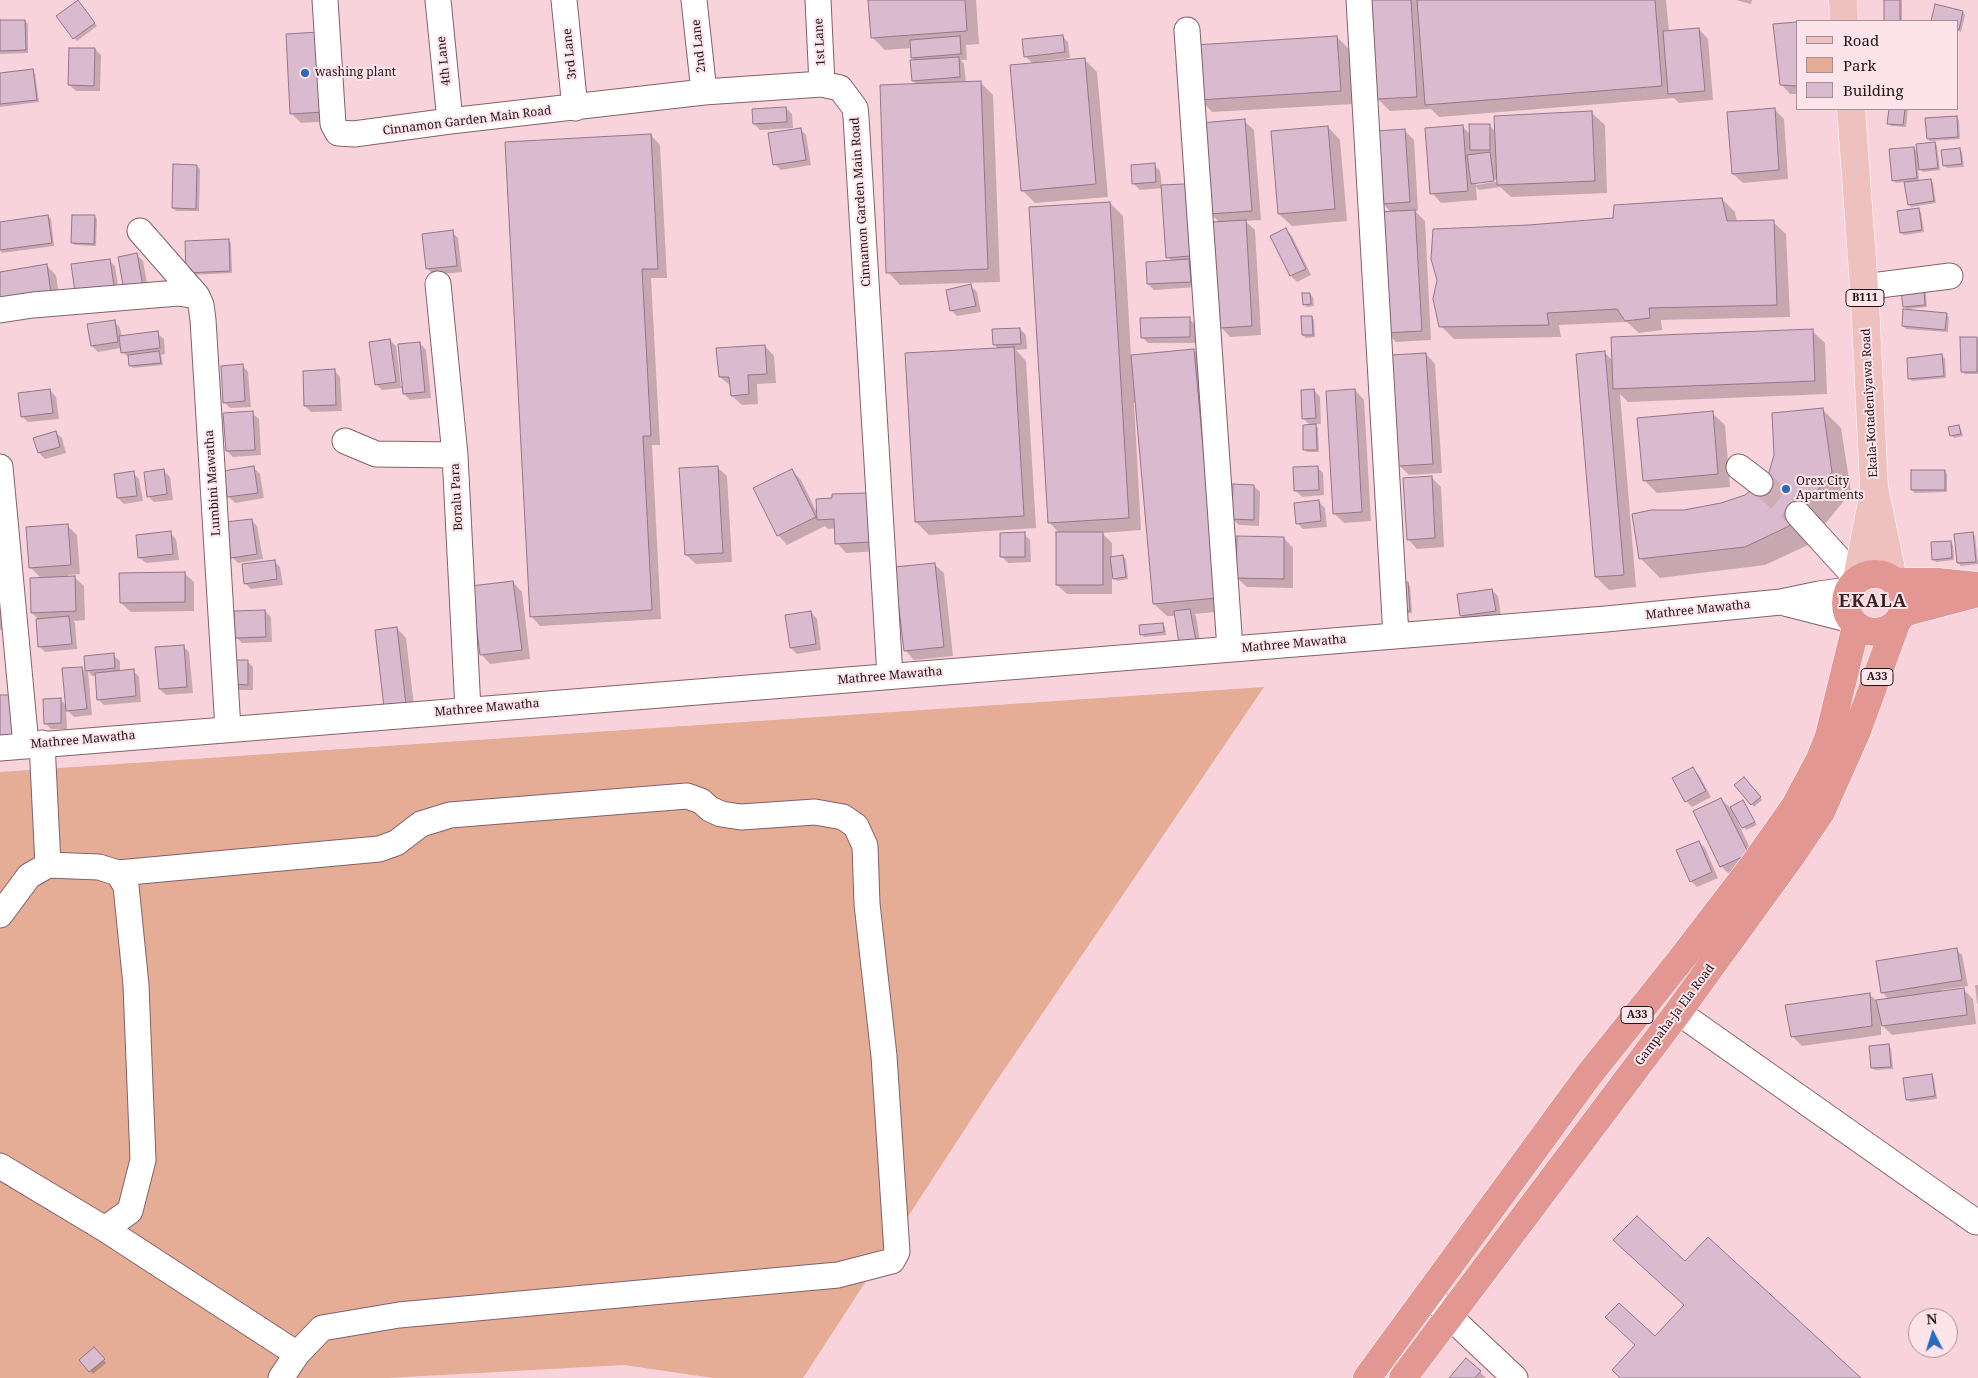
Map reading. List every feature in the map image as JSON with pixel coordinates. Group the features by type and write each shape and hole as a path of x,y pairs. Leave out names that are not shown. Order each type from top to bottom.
{"highway":[{"path":"1872,573 1879,573 1895,581 1901,587 1905,600 1899,618 1889,629 1872,632 1853,623 1846,606 1853,585 1872,573"},
{"path":"1895,581 1938,582 1978,586"},
{"path":"1899,618 1978,593"},
{"name":"Gampaha-Ja Ela Road","path":"1403,1378 1678,1012 1821,812 1857,731 1899,618"},
{"name":"A33","path":"1367,1378 1588,1076 1752,867 1795,806 1820,759 1829,736 1853,623"}],"main road":[{"path":"1843,0 1844,20"},
{"name":"Ekala-Kotadeniyawa Road","path":"1851,110 1864,288 1874,487 1895,581"},
{"name":"Ekala-Kotadeniyawa Road","path":"1853,585 1874,487"}],"street":[{"name":"Cinnamon Garden Main Road","path":"325,0 333,124 338,132 354,134 704,92 822,84 840,88 855,108 856,117 890,676"},
{"name":"4th Lane","path":"438,0 450,121"},
{"name":"3rd Lane","path":"564,0 576,108"},
{"name":"2nd Lane","path":"694,0 704,92"},
{"name":"1st Lane","path":"818,0 822,84"},
{"path":"1359,0 1396,636"},
{"path":"1186,30 1230,649"},
{"path":"140,231 197,296"},
{"path":"1864,288 1950,276"},
{"name":"Boralu Para","path":"438,284 455,456 468,710"},
{"path":"0,310 33,305 178,293 197,296"},
{"name":"Lumbini Mawatha","path":"197,296 202,305 228,729"},
{"path":"345,440 376,454 455,456"},
{"path":"0,467 48,865"},
{"path":"1739,467 1760,483"},
{"path":"1781,602 1853,585 1798,514"},
{"path":"1781,602 1853,623"},
{"name":"Mathree Mawatha","path":"0,748 1606,619 1781,602"},
{"path":"2,907 29,876 48,865 99,867 118,873 379,848 396,843 421,824 450,815 687,796 701,801 710,809 721,814 742,816 815,812 843,818 856,826 866,846 867,904 884,1056 897,1252 892,1261 838,1275 399,1315 322,1328 297,1354 281,1378"},
{"path":"105,1229 130,1211 143,1160 136,985 126,886 118,873"},
{"path":"1678,1012 1976,1222"},
{"path":"0,1166 105,1229 297,1354"},
{"path":"1430,1294 1449,1316 1515,1378"}],"green space":[{"path":"1264,687 989,1092 803,1378 713,1378 624,1365 387,1378 0,1378 0,772"}],"building":[{"path":"78,0 95,23 73,39 56,16"},
{"path":"868,0 965,0 967,31 871,38"},
{"path":"1371,0 1411,0 1417,97 1376,99"},
{"path":"1417,0 1655,0 1662,86 1425,105"},
{"path":"1884,0 1900,0 1900,20 1884,20"},
{"path":"1935,4 1963,11 1959,30 1958,20 1931,20"},
{"path":"0,20 25,20 26,50 0,51"},
{"path":"1796,22 1796,86 1780,85 1773,24"},
{"path":"1699,28 1705,91 1668,94 1663,31"},
{"name":"washing plant","path":"319,32 324,112 290,114 286,34"},
{"path":"1063,35 1065,52 1024,57 1022,39"},
{"path":"960,36 961,54 911,58 910,40"},
{"path":"1337,36 1341,91 1198,100 1195,45"},
{"path":"69,48 95,48 94,86 68,85"},
{"path":"959,57 960,77 912,81 910,60"},
{"path":"1085,58 1096,184 1021,191 1010,65"},
{"path":"33,69 37,100 0,104 0,73"},
{"path":"981,81 988,269 886,273 880,85"},
{"path":"786,107 787,122 753,124 752,109"},
{"path":"1775,108 1779,170 1732,174 1727,112"},
{"path":"1889,110 1905,110 1903,125 1887,124"},
{"path":"1592,111 1595,181 1497,185 1494,116"},
{"path":"1957,116 1958,137 1927,139 1925,118"},
{"path":"1245,119 1252,211 1209,214 1201,123"},
{"path":"1469,124 1490,124 1490,150 1470,150"},
{"path":"1463,125 1468,191 1430,194 1425,128"},
{"path":"1328,126 1335,209 1278,214 1271,131"},
{"path":"801,128 806,160 773,165 768,133"},
{"path":"1405,129 1410,202 1381,204 1376,131"},
{"path":"651,134 658,269 642,269 651,436 643,436 652,610 530,617 505,142"},
{"path":"1935,142 1938,168 1919,170 1916,144"},
{"path":"1914,147 1917,178 1892,181 1889,149"},
{"path":"1960,148 1962,164 1943,166 1941,150"},
{"path":"1490,152 1494,181 1471,184 1467,155"},
{"path":"1155,163 1156,182 1132,184 1131,165"},
{"path":"173,164 197,165 196,209 172,208"},
{"path":"1931,179 1934,201 1908,205 1904,182"},
{"path":"1185,184 1190,256 1166,258 1161,185"},
{"path":"1722,198 1727,221 1774,220 1777,305 1649,308 1650,318 1625,321 1617,309 1547,313 1549,325 1439,327 1433,299 1437,280 1431,259 1433,229 1529,225 1613,218 1614,205"},
{"path":"1110,202 1129,518 1048,523 1029,207"},
{"path":"1919,208 1922,230 1900,233 1897,211"},
{"path":"1415,210 1422,331 1385,333 1378,212"},
{"path":"48,215 52,243 0,250 0,222"},
{"path":"72,215 95,215 94,244 71,243"},
{"path":"1246,220 1252,326 1220,328 1213,222"},
{"path":"1286,228 1306,269 1290,276 1270,236"},
{"path":"453,230 457,266 426,269 422,234"},
{"path":"229,239 230,271 186,273 185,241"},
{"path":"137,253 143,287 124,291 118,257"},
{"path":"110,259 114,286 75,292 71,264"},
{"path":"1189,259 1191,282 1147,284 1146,262"},
{"path":"47,264 51,294 0,302 0,272"},
{"path":"971,284 976,306 950,311 946,290"},
{"path":"1924,289 1925,305 1903,307 1901,291"},
{"path":"1302,293 1310,293 1311,304 1303,305"},
{"path":"1903,309 1947,313 1945,330 1902,326"},
{"path":"1301,316 1312,316 1313,335 1302,335"},
{"path":"1190,317 1190,337 1141,338 1140,318"},
{"path":"115,320 118,342 91,346 87,324"},
{"path":"1020,328 1021,344 993,345 992,329"},
{"path":"1813,329 1815,381 1613,389 1611,337"},
{"path":"158,331 160,348 121,353 119,336"},
{"path":"1960,337 1977,337 1977,372 1961,372"},
{"path":"390,339 396,382 375,385 369,342"},
{"path":"420,342 425,392 403,394 398,344"},
{"path":"765,345 767,374 748,375 749,394 731,396 729,377 719,377 716,348"},
{"path":"1014,347 1024,516 915,522 905,353"},
{"path":"1194,349 1217,598 1153,604 1131,355"},
{"path":"159,351 161,363 129,366 128,355"},
{"path":"1605,351 1624,575 1595,577 1576,354"},
{"path":"1426,353 1433,464 1398,466 1391,355"},
{"path":"1942,354 1944,376 1908,379 1907,358"},
{"path":"243,364 245,401 223,403 221,366"},
{"path":"335,369 336,405 304,406 303,371"},
{"path":"50,389 53,413 21,417 18,393"},
{"path":"1314,389 1316,418 1302,419 1301,390"},
{"path":"1355,389 1362,512 1333,514 1326,391"},
{"name":"Orex City Apartments","path":"1823,408 1832,472 1789,526 1745,547 1639,559 1632,514 1651,510 1684,510 1721,503 1745,495 1768,476 1774,455 1772,413"},
{"path":"253,411 255,450 226,451 223,413"},
{"path":"1713,411 1718,474 1643,481 1637,418"},
{"path":"1316,424 1317,450 1303,450 1303,425"},
{"path":"1959,425 1961,434 1950,436 1948,427"},
{"path":"56,431 60,447 38,453 33,438"},
{"path":"254,466 258,493 227,497 223,471"},
{"path":"718,466 723,553 685,555 679,468"},
{"path":"1318,466 1319,490 1294,491 1293,467"},
{"path":"164,469 167,494 147,497 144,472"},
{"path":"792,469 816,517 777,536 753,488"},
{"path":"1911,470 1945,470 1945,490 1911,490"},
{"path":"134,471 137,496 117,498 114,474"},
{"path":"1432,476 1435,538 1407,540 1403,478"},
{"path":"1233,484 1254,485 1254,520 1232,519"},
{"path":"868,493 870,542 835,544 834,519 817,520 816,499 832,498 832,494"},
{"path":"1319,500 1321,521 1296,524 1294,503"},
{"path":"252,519 257,554 231,558 225,522"},
{"path":"68,524 71,565 29,568 26,527"},
{"path":"171,531 173,554 138,558 136,535"},
{"path":"1025,532 1025,557 1000,557 1000,533"},
{"path":"1056,532 1103,532 1103,585 1056,585"},
{"path":"1973,532 1976,562 1957,563 1954,534"},
{"path":"1237,536 1284,537 1284,579 1236,578"},
{"path":"1951,541 1952,558 1932,560 1931,542"},
{"path":"1123,555 1126,577 1113,579 1110,557"},
{"path":"275,560 277,579 244,584 242,564"},
{"path":"935,563 944,647 904,651 894,567"},
{"path":"185,572 185,602 120,603 119,573"},
{"path":"75,576 76,611 31,613 30,578"},
{"path":"513,581 522,650 480,655 471,586"},
{"path":"1397,582 1408,582 1410,611 1399,611"},
{"path":"1492,589 1496,611 1460,616 1457,594"},
{"path":"1190,609 1196,641 1179,644 1174,611"},
{"path":"265,610 266,637 235,638 234,611"},
{"path":"811,611 816,644 790,648 785,615"},
{"path":"69,616 72,644 38,647 36,619"},
{"path":"1163,623 1164,632 1140,635 1139,625"},
{"path":"397,627 407,713 385,716 375,630"},
{"path":"184,645 187,687 159,689 155,647"},
{"path":"114,653 115,668 85,671 84,656"},
{"path":"232,660 248,660 248,685 232,684"},
{"path":"82,667 87,709 66,711 62,668"},
{"path":"134,669 136,696 97,700 95,673"},
{"path":"0,695 12,695 12,737 0,737"},
{"path":"61,698 61,723 44,724 43,699"},
{"path":"1693,767 1706,791 1685,802 1672,778"},
{"path":"1744,777 1761,797 1751,805 1734,785"},
{"path":"1721,798 1749,854 1720,867 1693,811"},
{"path":"1743,800 1755,822 1742,828 1730,807"},
{"path":"1699,841 1712,872 1690,882 1676,850"},
{"path":"1957,948 1962,980 1881,993 1876,961"},
{"path":"1964,988 1967,1015 1882,1026 1876,1000"},
{"path":"1870,993 1872,1026 1791,1037 1785,1005"},
{"path":"1889,1044 1891,1067 1871,1068 1869,1046"},
{"path":"1932,1074 1935,1096 1906,1100 1903,1078"},
{"path":"1637,1216 1685,1261 1708,1237 1861,1378 1620,1378 1612,1370 1635,1345 1605,1317 1619,1303 1655,1336 1684,1305 1613,1240"},
{"path":"94,1347 105,1359 89,1372 79,1360"},
{"path":"1466,1358 1481,1371 1475,1378 1449,1378"}],"tunnel":[{"path":"1760,483 1798,514"}],"place":[{"name":"washing plant","path":"305,73"},
{"name":"Orex City Apartments","path":"1786,489"}],"district":[{"name":"EKALA","path":"1873,602"}]}
